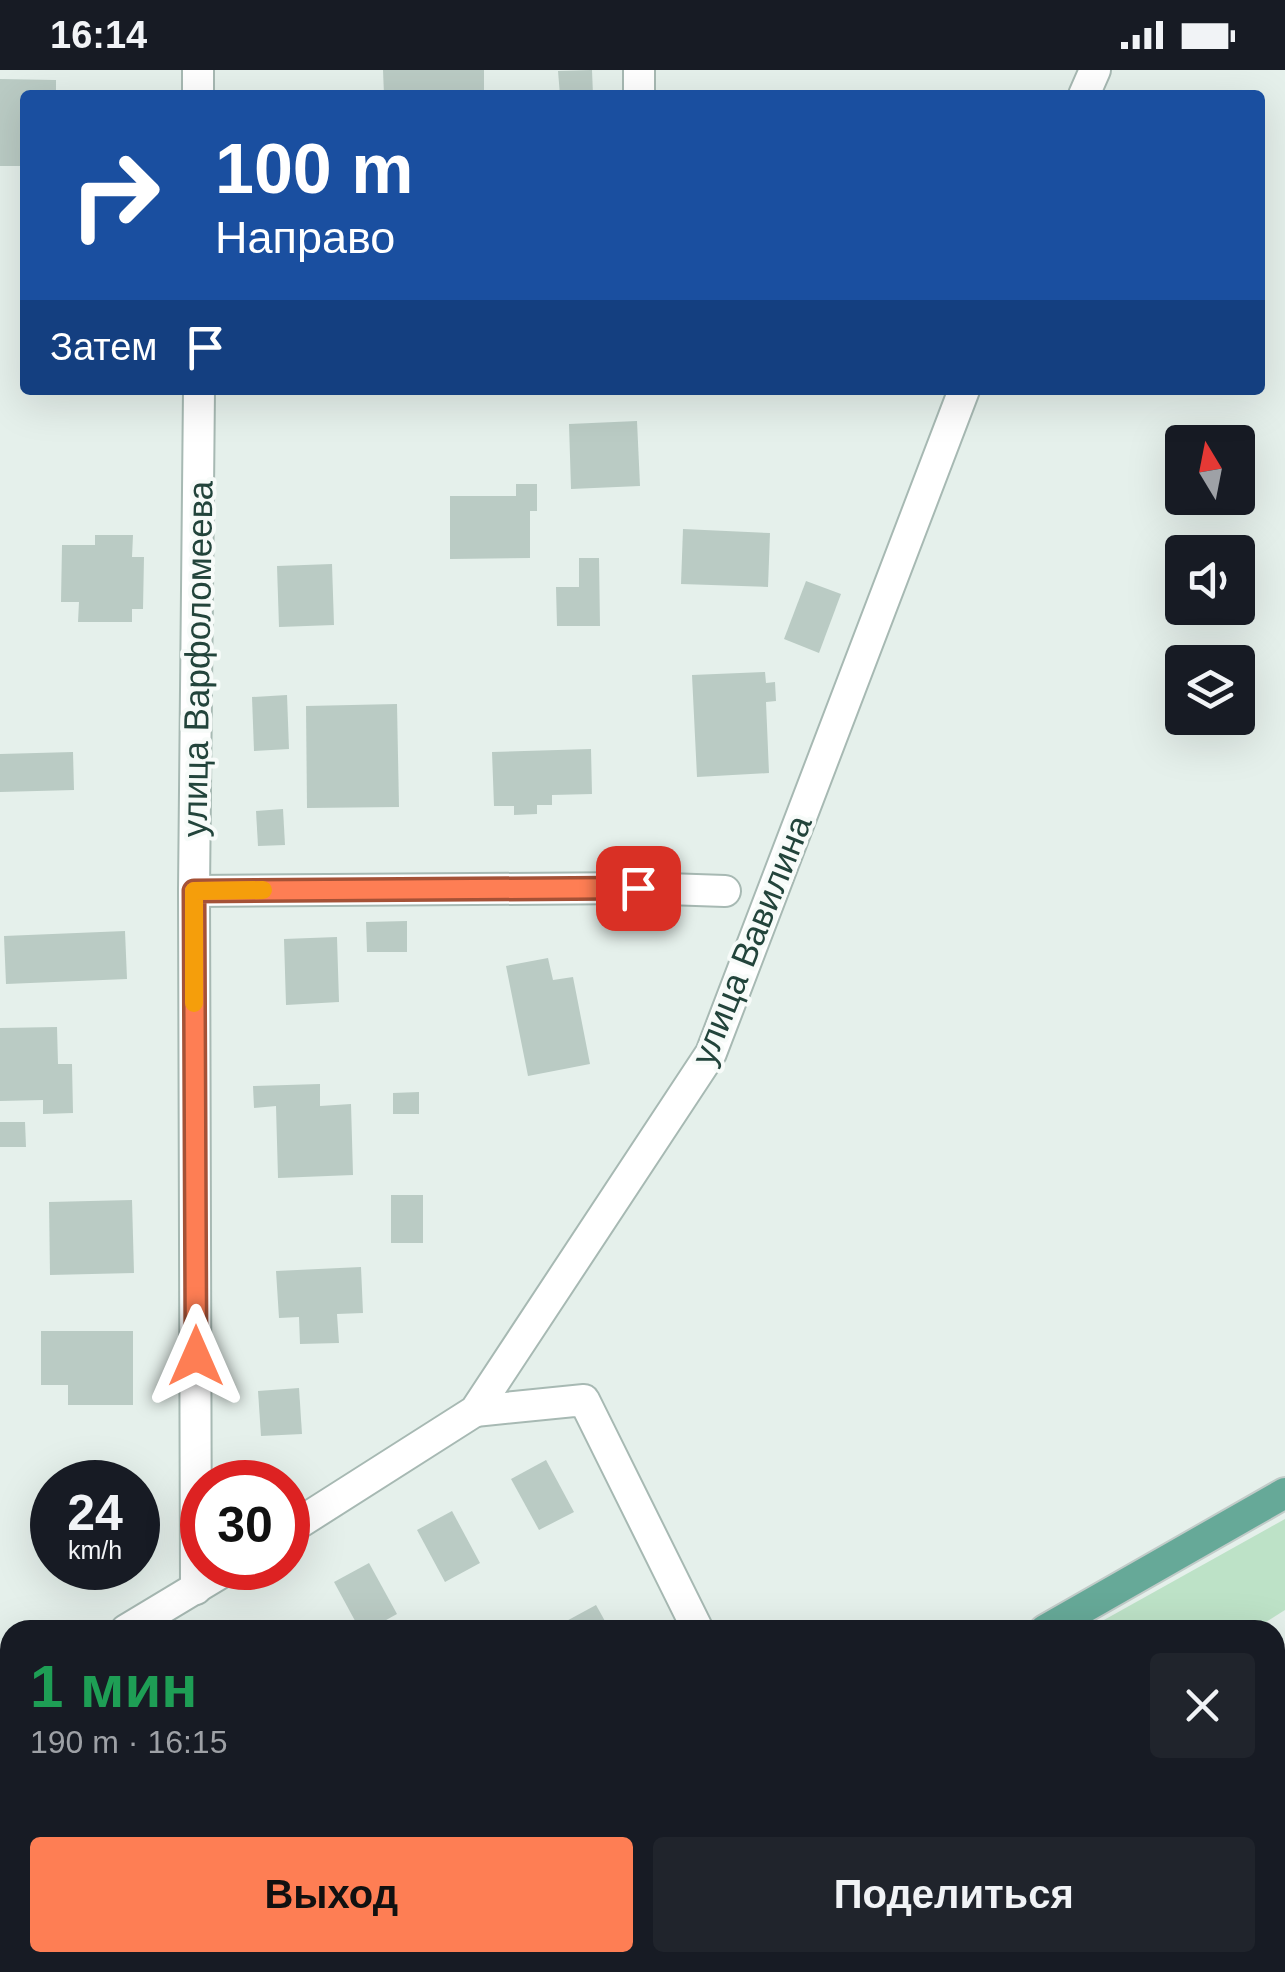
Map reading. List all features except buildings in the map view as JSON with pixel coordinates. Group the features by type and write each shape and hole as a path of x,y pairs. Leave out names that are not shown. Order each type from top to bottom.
{"main road":[{"path":"1062,1620 1285,1492"}],"street":[{"name":"улица Варфоломеева","path":"196,1460 194,891 200,395"},
{"name":"улица Вавилина","path":"310,1516 475,1411 711,1053 962,395"},
{"path":"194,891 725,891"},
{"path":"475,1411 584,1400 693,1620"},
{"path":"143,1620 194,1590"}],"green space":[{"path":"1285,1519 1285,1610 1269,1620 1104,1620"}],"slow traffic":[{"path":"194,1003 194,891 263,890"}],"route":[{"path":"196,1356 194,891 638,888"}]}
